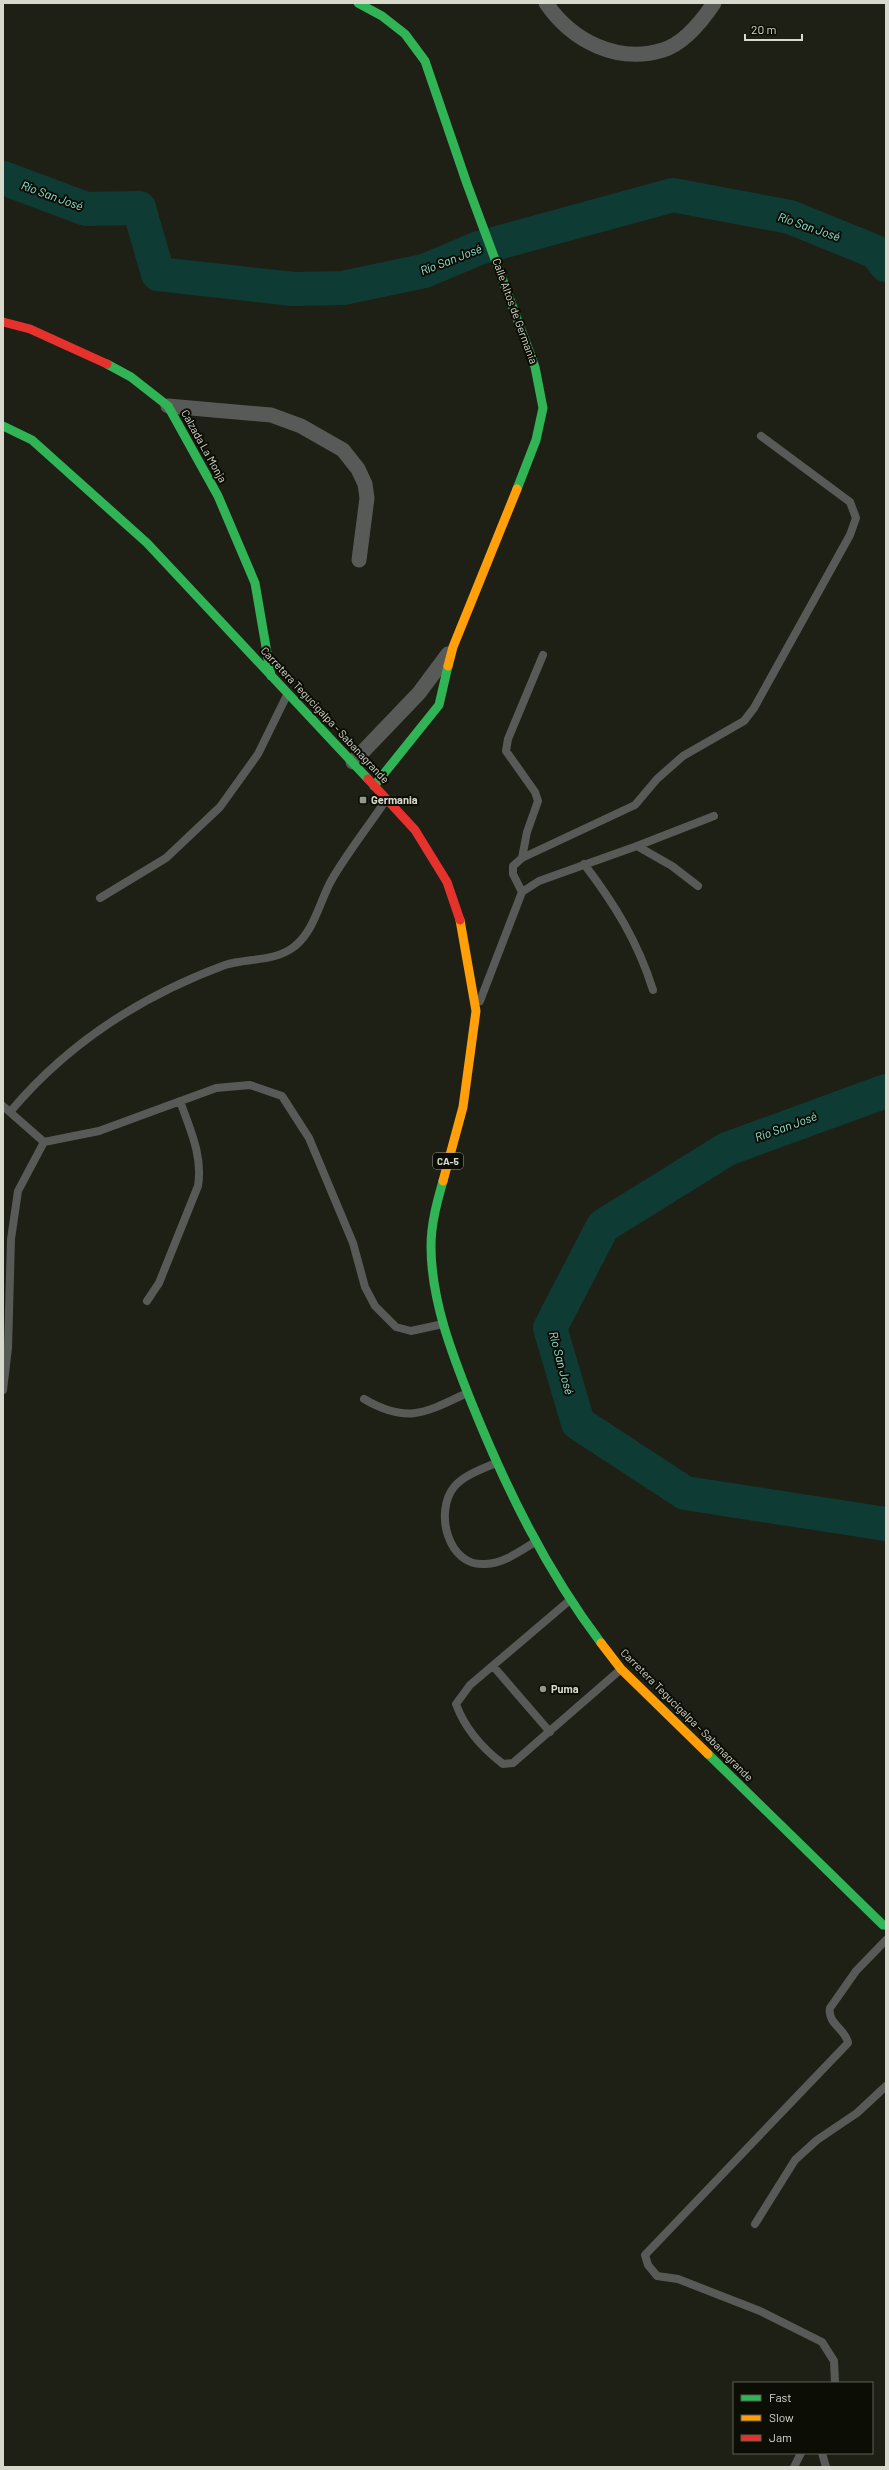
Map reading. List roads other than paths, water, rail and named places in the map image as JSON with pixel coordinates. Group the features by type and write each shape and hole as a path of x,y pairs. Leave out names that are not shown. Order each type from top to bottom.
{"main road":[{"name":"Calle Altos de Germania","path":"358,3 382,16 405,34 418,50 428,70 467,184 535,367 543,408 536,440 453,647 439,705 421,730 374,786"},
{"name":"Calzada La Monja","path":"3,322 51,337 108,364 131,378 168,406 218,496 255,583 271,676"},
{"name":"Carretera Tegucigalpa - Sabanagrande","path":"3,426 32,440 147,543 415,830 447,882 461,925 476,1011 472,1058 463,1107 434,1208 431,1246 435,1284 443,1324 468,1393 497,1462 536,1541 578,1614 620,1669 883,1925 886,1925"}],"street":[{"path":"546,3 564,25 594,46 609,52 645,53 664,50 683,38 702,21 714,3"},
{"path":"168,406 271,415 301,426 343,450 358,469 364,484 367,498 358,560"},
{"name":"Calle Altos de Germania","path":"353,762 419,694 453,647"}],"lane":[{"path":"522,892 513,874 513,866 522,858 635,805 657,779 683,756 744,721 754,708 850,535 856,518 850,502 761,436"},
{"path":"522,858 525,838 538,801 535,792 506,751 508,739 544,655"},
{"path":"100,898 166,858 220,807 258,754 288,694"},
{"path":"10,1112 36,1082 81,1042 127,1011 178,985 227,965 281,954 294,947 305,936 332,880 387,800"},
{"path":"476,1011 522,892 539,881 637,846 714,816"},
{"path":"637,846 672,866 698,886"},
{"path":"584,864 612,900 630,930 644,960 653,990"},
{"path":"44,1142 99,1131 216,1088 250,1085 282,1096 309,1138 353,1243 365,1287 375,1306 384,1317 401,1328 411,1331 443,1324"},
{"path":"147,1301 159,1283 198,1186 201,1170 197,1151 180,1101"},
{"path":"3,1106 44,1142"},
{"path":"3,1390 8,1348 12,1238 18,1191 44,1142"},
{"path":"364,1399 385,1411 421,1413 468,1393"},
{"path":"497,1462 471,1474 454,1487 444,1504 445,1528 452,1548 468,1560 484,1564 510,1558 536,1541"},
{"path":"570,1600 470,1685 456,1704 462,1720 487,1752 503,1764 513,1763 620,1669"},
{"path":"493,1666 550,1732"},
{"path":"836,2382 834,2361 822,2342 760,2311 678,2279 657,2276 648,2265 645,2255 832,2057 848,2044 847,2036 833,2022 829,2014 830,2008 856,1971 886,1940"},
{"path":"755,2224 794,2160 817,2140 857,2113 886,2086"},
{"path":"794,2467 800,2454"},
{"path":"822,2454 826,2467"}],"waterway":[{"name":"Río San José","path":"3,178 86,209 139,208 158,274 293,289 343,288 424,271 479,248 673,195 790,217 876,252 886,265"},
{"name":"Río San José","path":"886,1091 727,1149 603,1226 550,1328 578,1423 685,1493 886,1524"}],"place":[{"name":"Germania","path":"363,800"},
{"name":"Puma","path":"543,1689"}]}
